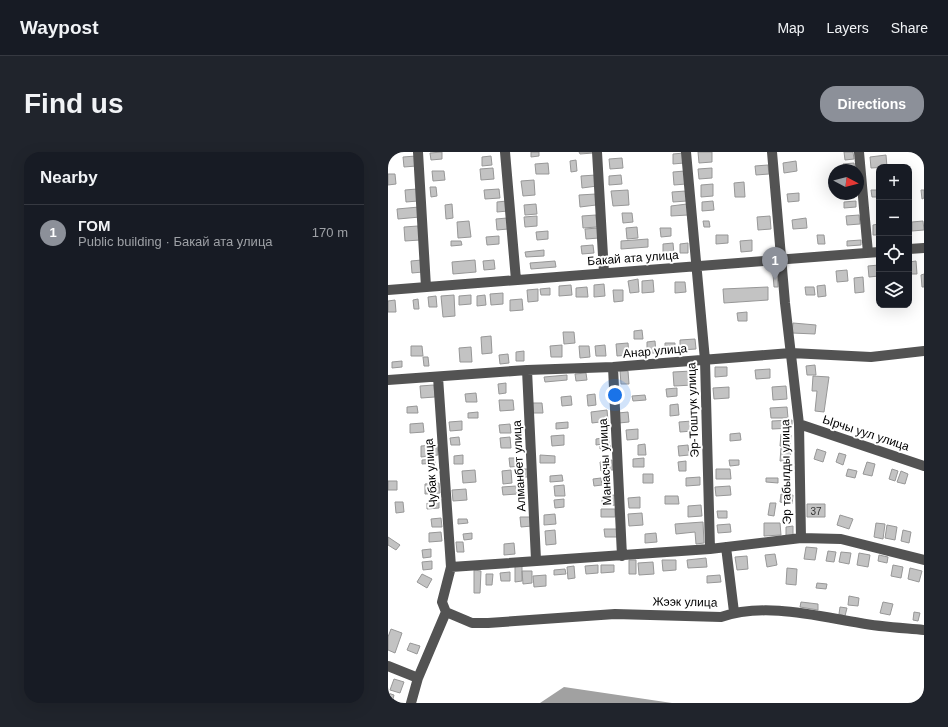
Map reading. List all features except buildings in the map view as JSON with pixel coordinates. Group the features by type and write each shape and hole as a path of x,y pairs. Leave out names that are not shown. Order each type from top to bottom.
{"street":[{"path":"418,152 426,287"},
{"path":"505,152 516,280"},
{"path":"597,152 604,273"},
{"name":"Эр-Тоштук улица","path":"686,152 695,267 705,360 710,549"},
{"path":"772,152 781,259"},
{"path":"858,152 868,253"},
{"path":"912,250 924,248"},
{"name":"Бакай ата улица","path":"388,290 876,252"},
{"name":"Эр табылды улица","path":"781,259 799,424 801,538 841,540 924,560"},
{"name":"Анар улица","path":"388,380 527,370 613,367 791,353 871,357 924,351"},
{"name":"Манасчы улица","path":"613,367 622,556"},
{"name":"Алманбет улица","path":"527,370 536,560"},
{"name":"Чубак улица","path":"438,377 451,567"},
{"name":"Ырчы уул улица","path":"799,424 924,466"},
{"path":"411,703 418,678 446,612 442,602 451,567 726,548 801,538"},
{"path":"726,548 734,612"},
{"name":"Жээк улица","path":"446,612 472,623 488,624 615,614 721,617 734,612 786,611 862,624 924,630"},
{"path":"388,666 418,678"}],"shaded area":[{"path":"564,687 672,703 540,703"}],"place":[{"name":"ГОМ","path":"775,280"}]}
